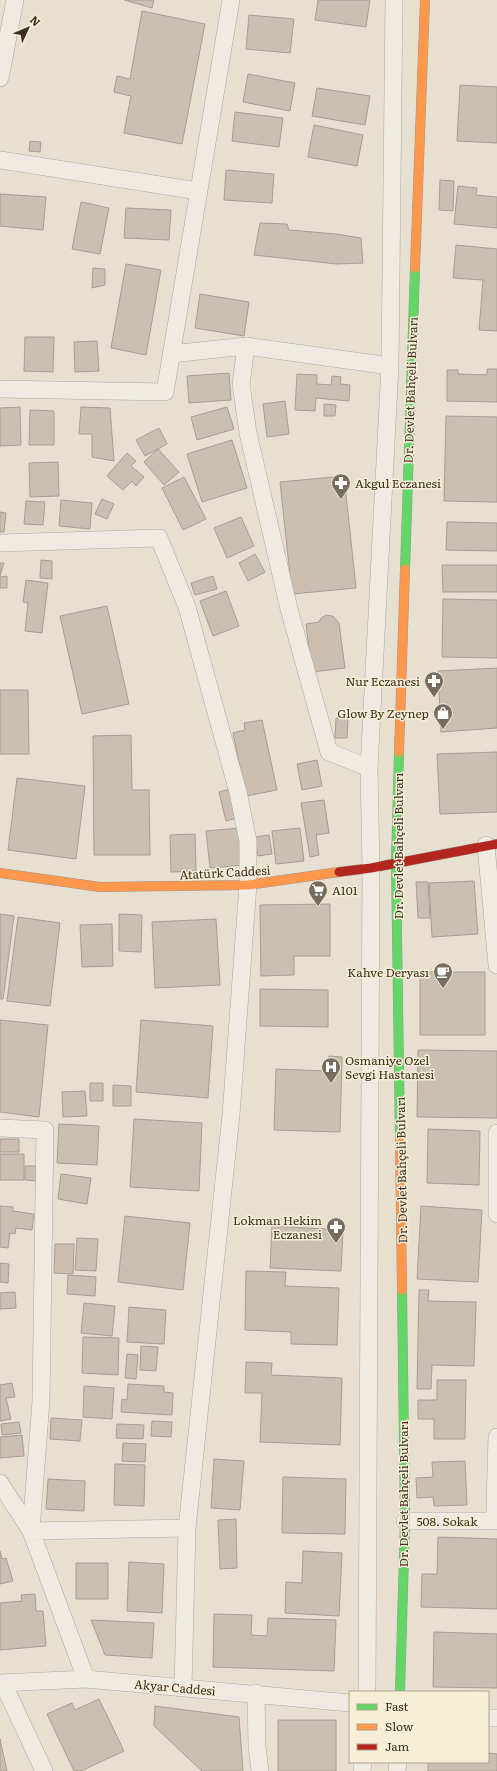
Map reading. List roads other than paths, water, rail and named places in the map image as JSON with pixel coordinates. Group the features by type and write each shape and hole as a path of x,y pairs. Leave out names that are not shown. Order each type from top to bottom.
{"street":[{"path":"0,78 6,19 15,0"},
{"path":"0,389 165,392 231,0"},
{"name":"Dr. Devlet Bahçeli Bulvarı","path":"367,1691 371,868 369,768 390,366 394,0"},
{"name":"Dr. Devlet Bahçeli Bulvarı","path":"400,1691 404,1521 396,862 410,367 418,210 425,0"},
{"path":"0,160 198,191"},
{"path":"171,354 246,346 390,366"},
{"path":"246,346 241,384 248,434 309,687 329,752 369,768"},
{"path":"0,543 159,538 187,607 238,792 248,841 248,885 231,1115 187,1528 183,1688"},
{"path":"492,844 497,965"},
{"name":"Atatürk Caddesi","path":"0,873 100,887 248,885 371,868 492,844"},
{"path":"0,1128 44,1130 41,1402 31,1531"},
{"path":"496,1133 497,1214"},
{"path":"496,1505 497,1437"},
{"path":"0,1483 31,1531 86,1679"},
{"name":"508. Sokak","path":"404,1521 496,1521 496,1505"},
{"path":"31,1531 187,1528"},
{"name":"Akyar Caddesi","path":"2,1683 86,1679 256,1693 349,1703"},
{"path":"2,1683 44,1771"},
{"path":"256,1693 257,1747 260,1771"}],"place":[{"name":"Akgul Eczanesi","path":"341,500"},
{"name":"Nur Eczanesi","path":"434,698"},
{"name":"Glow By Zeynep","path":"443,730"},
{"name":"A101","path":"318,907"},
{"name":"Kahve Deryası","path":"443,989"},
{"name":"Osmaniye Ozel Sevgi Hastanesi","path":"331,1084"},
{"name":"Lokman Hekim Eczanesi","path":"336,1244"}]}
